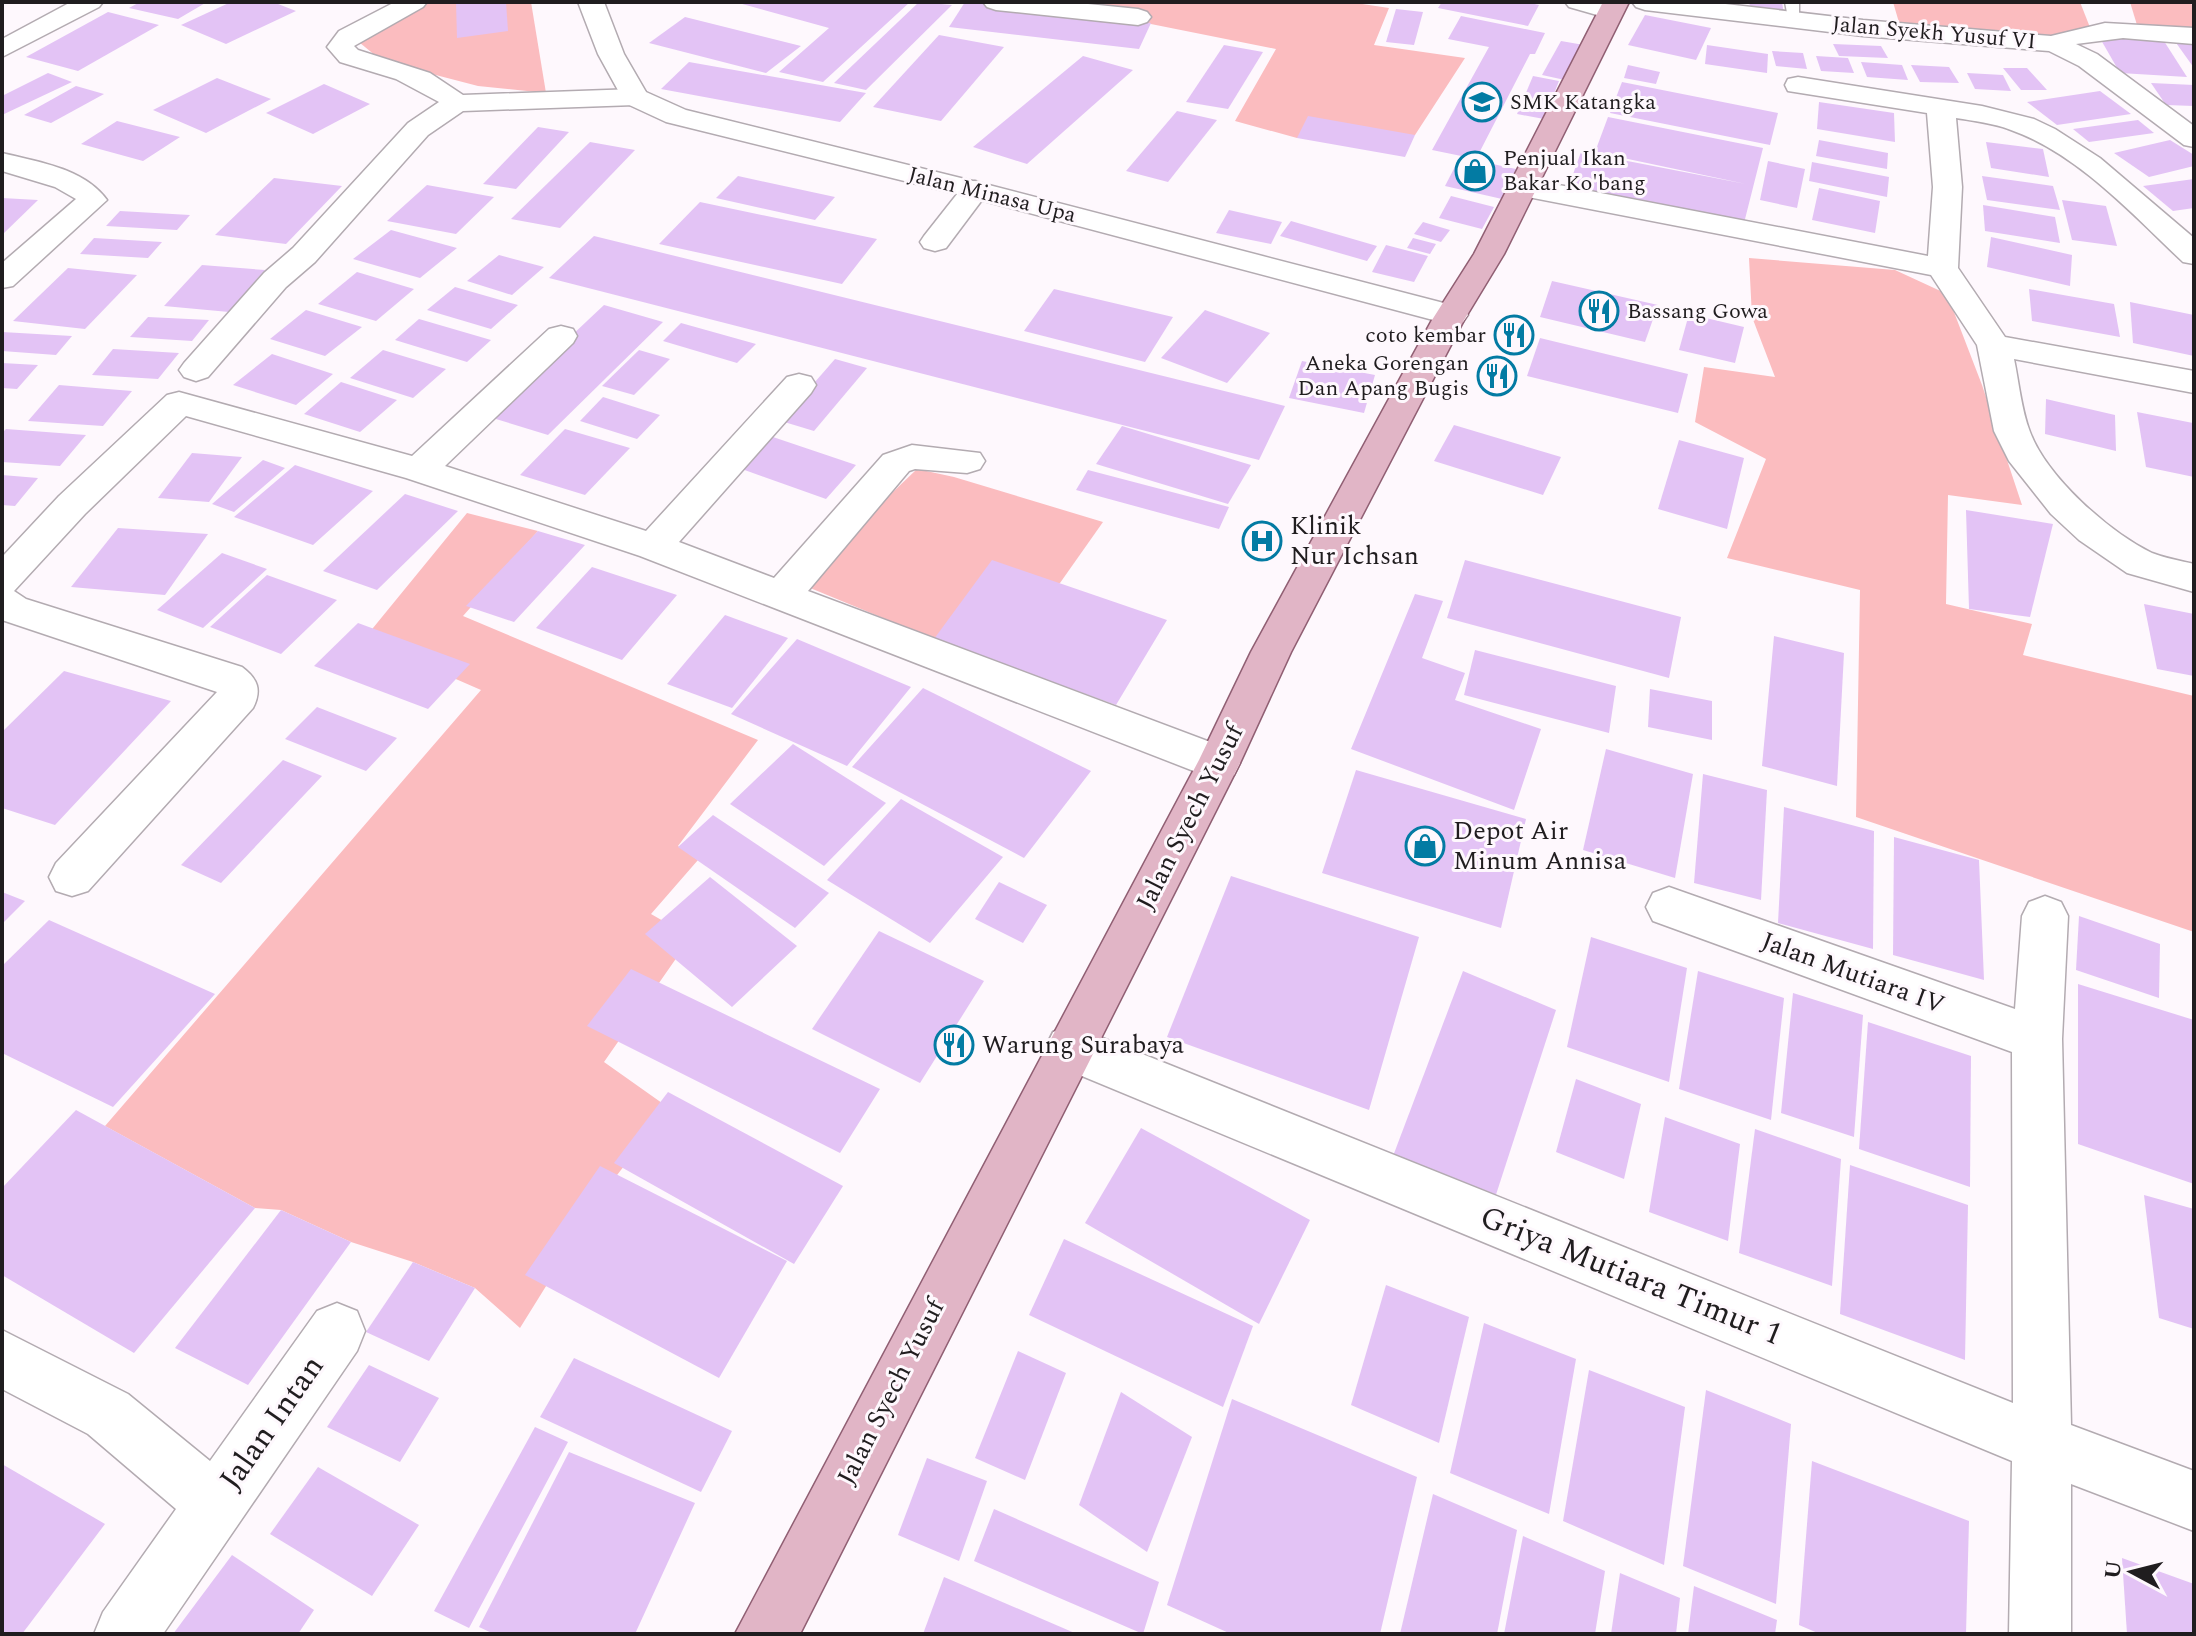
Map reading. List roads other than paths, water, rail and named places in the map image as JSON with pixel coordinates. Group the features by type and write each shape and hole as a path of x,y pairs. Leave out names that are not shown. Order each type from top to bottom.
{"main road":[{"name":"Jalan Syech Yusuf","path":"766,1634 1219,763 1271,652 1452,315 1489,254 1614,7"}],"street":[{"path":"2,49 90,2"},
{"path":"414,2 348,36 340,47 349,56 424,82 448,94 456,103"},
{"path":"996,2 1138,17"},
{"path":"1578,2 1614,7"},
{"name":"Jalan Syekh Yusuf VI","path":"1645,2 1793,11 2054,44 2088,60 2194,139"},
{"path":"196,370 275,280 304,255 418,129 456,103 635,97 611,54 598,4"},
{"path":"2054,44 2100,30 2194,36"},
{"path":"1798,85 1940,107 2025,125 2067,148 2194,255"},
{"name":"Jalan Minasa Upa","path":"635,97 676,116 975,190 1452,315"},
{"path":"1940,107 1946,137 1949,198 1942,268 1994,345 2012,431 2027,461 2064,505 2092,531 2140,563 2194,578"},
{"path":"2,162 72,183 88,192 92,200 2,279"},
{"path":"1523,187 1942,268"},
{"path":"935,242 975,190"},
{"path":"419,470 561,336"},
{"path":"1994,345 2194,382"},
{"path":"653,547 799,385"},
{"path":"2,581 72,505 179,403 419,470 653,547 1219,763"},
{"path":"782,595 896,463 912,457 967,461"},
{"path":"2,602 12,609 228,678 238,686 238,697 72,877"},
{"name":"Jalan Mutiara IV","path":"1669,907 2037,1039"},
{"path":"2040,1634 2042,1444 2037,1039 2045,916"},
{"name":"Griya Mutiara Timur 1","path":"1070,1048 2042,1444 2194,1501"},
{"name":"Jalan Intan","path":"125,1634 337,1331"},
{"name":"Jalan Intan","path":"2,1358 108,1414 199,1490 207,1503 208,1514"}],"place":[{"name":"SMK Katangka","path":"1482,102"},
{"name":"Penjual Ikan Bakar Ko'bang","path":"1475,171"},
{"name":"Bassang Gowa","path":"1599,311"},
{"name":"coto kembar","path":"1514,335"},
{"name":"Aneka Gorengan Dan Apang Bugis","path":"1497,376"},
{"name":"Klinik Nur Ichsan","path":"1262,541"},
{"name":"Depot Air Minum Annisa","path":"1425,846"},
{"name":"Warung Surabaya","path":"954,1045"}]}
